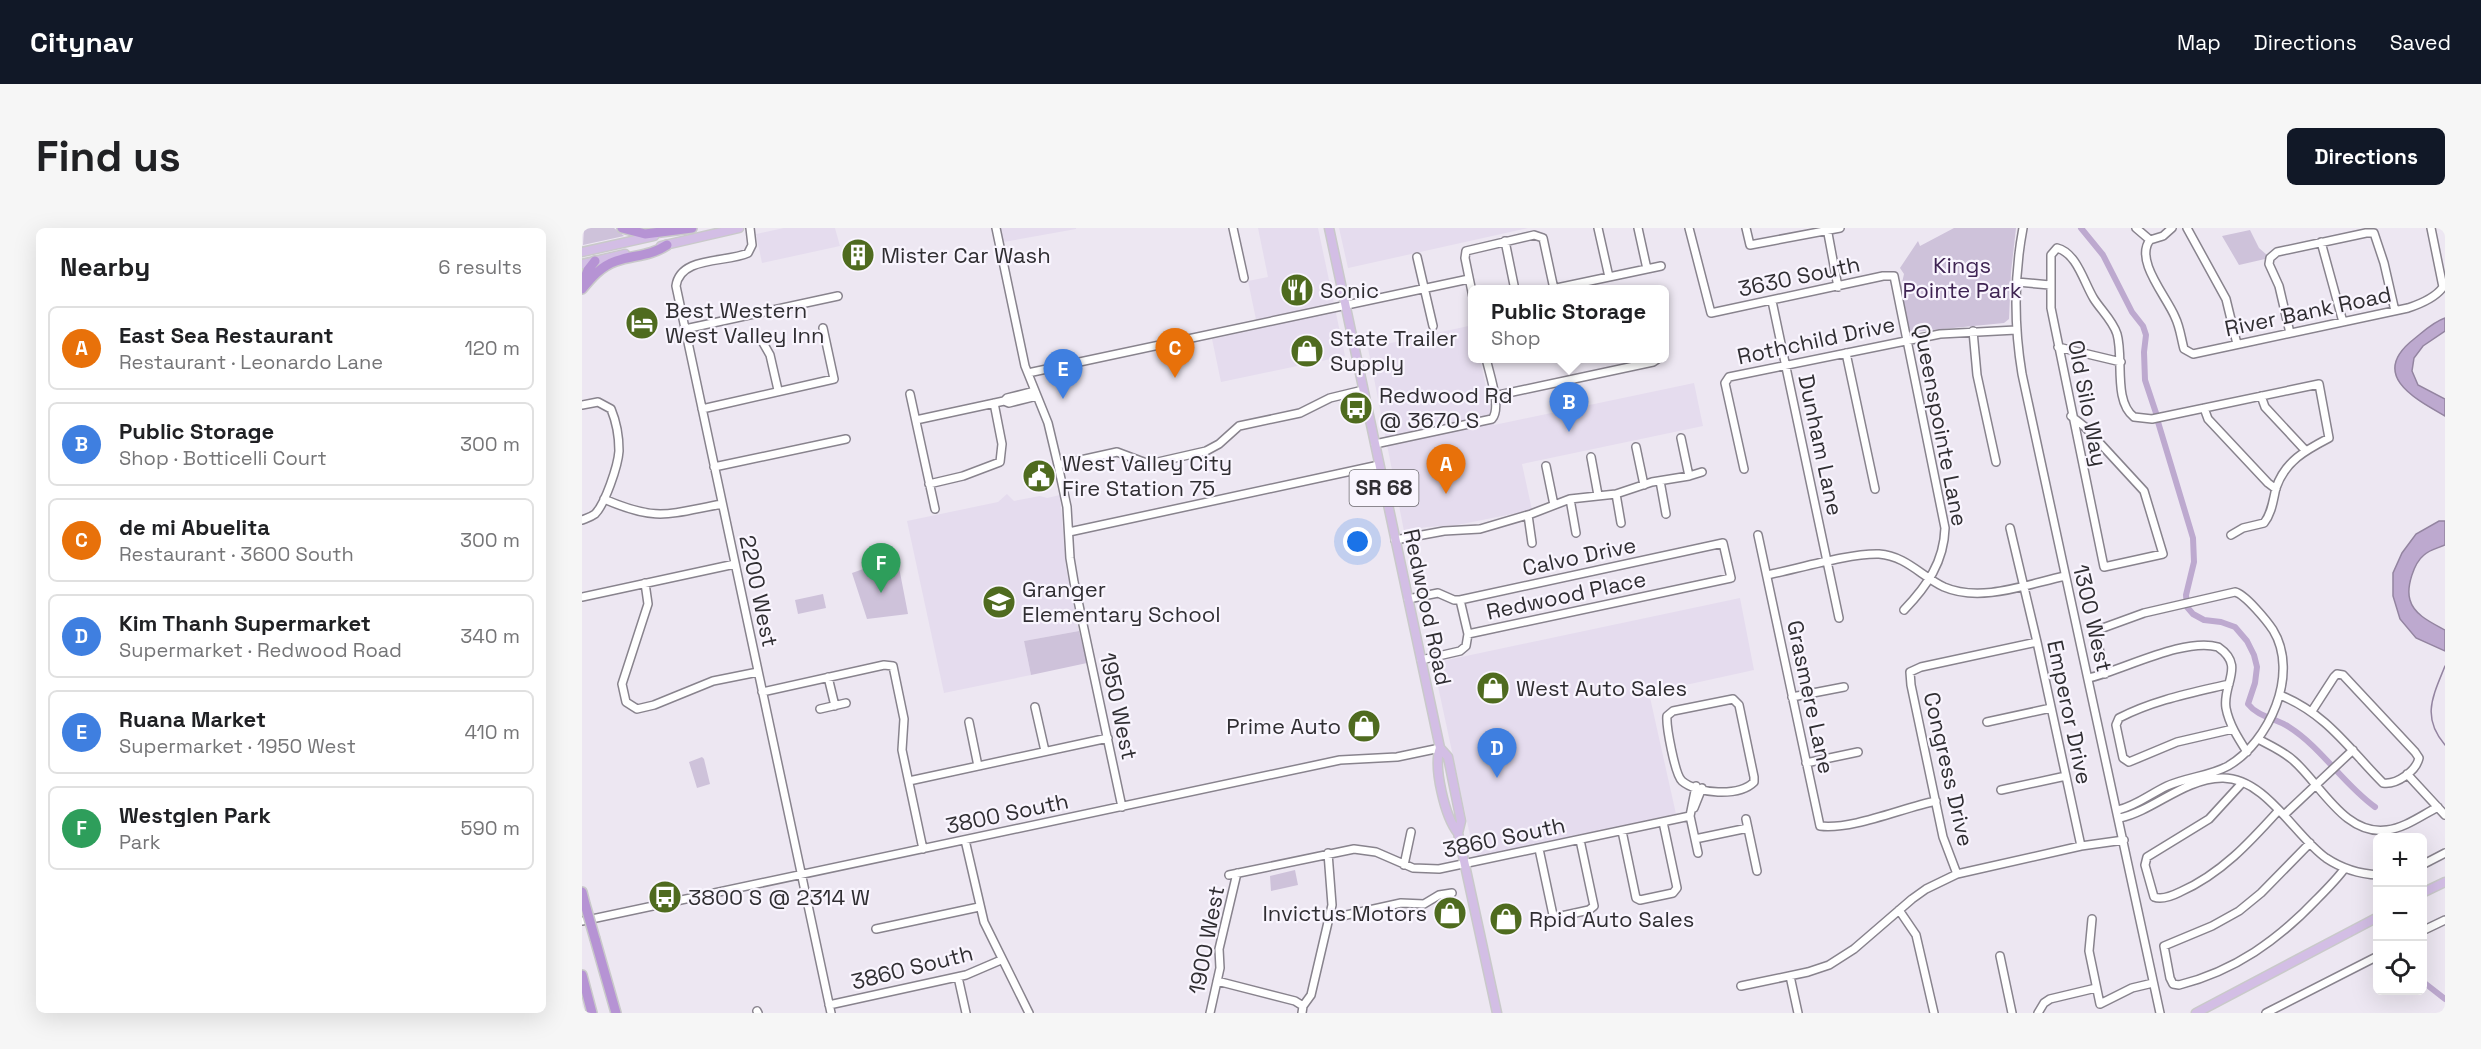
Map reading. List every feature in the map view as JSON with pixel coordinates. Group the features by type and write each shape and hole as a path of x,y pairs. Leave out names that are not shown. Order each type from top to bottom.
{"highway":[{"path":"622,228 645,234 692,228"},
{"path":"582,287 609,264 657,252 667,245"},
{"path":"582,287 588,270 595,261"},
{"path":"582,892 616,1013"},
{"path":"582,975 592,1013"}],"main road":[{"path":"582,252 692,228"},
{"path":"582,264 739,228"},
{"name":"Redwood Road","path":"1329,228 1440,748 1448,757 1461,821 1458,833 1497,1013"},
{"path":"2427,891 2445,882"},
{"path":"2196,1013 2373,920"}],"street":[{"name":"2200 West","path":"750,228 752,245 748,253 690,267 678,276 676,289 831,1013"},
{"name":"1950 West","path":"996,228 1028,373 1048,423 1058,465 1069,532 1074,582 1122,807"},
{"path":"1233,228 1244,279"},
{"path":"1598,228 1609,277"},
{"path":"1638,228 1647,269"},
{"name":"3630 South","path":"1689,228 1711,313 1883,276 1894,276"},
{"path":"1746,228 1750,245 1840,228"},
{"name":"1300 West","path":"2023,228 2017,282 2016,330 2022,374 2119,814 2160,1013"},
{"path":"2136,228 2150,240 2163,236 2172,228"},
{"path":"2187,228 2226,299 2237,344"},
{"name":"River Bank Road","path":"2150,240 2146,246 2145,259 2176,318 2186,352 2193,354 2395,311 2414,306 2435,295 2442,289 2443,284 2432,228"},
{"path":"1827,229 1838,287"},
{"path":"2290,333 2270,258 2277,252 2366,232 2374,233 2384,263 2395,311"},
{"path":"1470,285 1466,251 1534,235 1541,236 1551,285"},
{"path":"1504,242 1514,285"},
{"path":"2321,243 2343,322"},
{"name":"Old Silo Way","path":"2071,416 2085,427 2144,490 2163,554 2104,567 2071,416 2051,309 2050,255 2057,248 2063,250 2073,261 2093,298 2113,326 2118,339 2121,362"},
{"path":"1417,257 1432,326"},
{"path":"1571,285 1661,266"},
{"name":"Queenspointe Lane","path":"1894,276 1945,528 1940,558 1930,578 1904,610"},
{"path":"1028,373 1469,279"},
{"path":"2017,282 2050,285"},
{"path":"685,329 838,296"},
{"name":"Dunham Lane","path":"1772,301 1839,618"},
{"path":"702,409 834,379 823,328"},
{"name":"Rothchild Drive","path":"1744,470 1725,384 1729,376 1940,334 2016,330"},
{"path":"1973,331 1977,375 1995,462"},
{"path":"762,341 770,355 778,390"},
{"path":"2058,347 2121,362 2123,403 2134,417 2145,420 2319,384 2329,438 2305,450 2288,467 2276,489 2270,513 2264,523 2243,528 2231,535"},
{"path":"1846,353 1875,489"},
{"path":"1375,444 1487,421 1495,416 1497,411 1487,363"},
{"path":"1494,396 1648,363"},
{"path":"1058,465 1117,452 1149,464 1197,453 1219,444 1239,426 1300,413 1329,398 1364,390"},
{"path":"910,394 935,509"},
{"path":"915,420 1004,401 1007,398 1036,394"},
{"path":"2261,396 2265,407 2305,450"},
{"path":"582,405 598,402 612,412 617,433 618,460 597,512 582,520"},
{"path":"929,484 963,476 1000,462 1002,444 994,403"},
{"path":"2204,408 2208,419 2276,489"},
{"path":"1681,438 1689,476"},
{"path":"714,467 846,439"},
{"path":"1636,447 1644,485"},
{"path":"1591,457 1598,495"},
{"path":"1069,532 1379,465"},
{"path":"1546,466 1554,505"},
{"path":"1395,540 1444,531 1480,529 1528,515 1570,499 1616,494 1660,480 1702,472"},
{"path":"1660,480 1666,514"},
{"path":"1616,494 1621,523"},
{"path":"604,499 638,513 653,515 722,504"},
{"path":"1570,499 1576,533"},
{"path":"1528,515 1532,543"},
{"name":"Emperor Drive","path":"2010,528 2081,846"},
{"name":"Grasmere Lane","path":"1758,535 1820,826 1831,827 1878,818 1904,808 1936,801"},
{"name":"Calvo Drive","path":"1408,599 1438,593 1454,600 1460,600 1723,543 1731,578"},
{"path":"1767,575 1879,554 1910,564 1930,578 1956,591 1975,594 2065,576"},
{"path":"582,597 735,564"},
{"name":"Redwood Place","path":"1421,660 1463,649 1468,642 1468,634 1731,578"},
{"path":"645,583 648,604 622,684 626,702 637,709 654,705 713,681 758,672"},
{"path":"2105,675 2097,633 2100,629 2132,617 2235,592 2243,596 2266,621 2278,640 2284,665 2280,695 2258,739 2247,752 2220,770 2167,786 2119,814"},
{"path":"1460,600 1468,634"},
{"name":"Congress Drive","path":"1956,874 1946,845 1910,672 1920,667 2037,642"},
{"path":"2089,678 2105,675 2155,656 2213,645 2222,650 2230,661 2232,673 2226,701 2233,729 2247,752"},
{"path":"762,692 884,665 893,666 904,719 902,750 923,849"},
{"path":"2280,695 2312,711 2329,724 2386,784 2407,774 2416,765 2419,758 2343,675 2337,674 2334,677 2312,711"},
{"path":"828,677 835,706"},
{"path":"2229,684 2162,700 2119,718 2116,725 2122,758 2131,762 2177,742 2233,729"},
{"path":"1792,697 1844,687"},
{"path":"1733,699 1739,705 1754,777 1752,785 1720,793 1699,787 1683,782 1679,777 1667,716 1673,711 1733,699"},
{"path":"820,709 846,703"},
{"path":"1035,707 1045,751"},
{"path":"1986,722 2051,708"},
{"path":"969,722 978,766"},
{"path":"909,781 1108,738"},
{"path":"2258,739 2285,754 2349,819 2370,830 2394,829 2438,807"},
{"name":"3800 South","path":"582,921 1340,760 1397,757 1440,748"},
{"path":"2242,783 2208,819 2145,860 2154,897 2163,898 2176,894 2217,872 2353,750"},
{"path":"1806,763 1858,753"},
{"path":"2407,774 2445,815"},
{"path":"2001,790 2066,776"},
{"path":"2119,814 2138,813 2180,790 2222,778 2242,783 2282,812 2326,858 2345,868 2373,875"},
{"path":"1698,853 1690,816 1699,787"},
{"name":"3860 South","path":"1233,874 1354,849 1376,852 1404,865 1426,870 1465,865 1690,816"},
{"path":"1746,819 1757,871"},
{"path":"1622,831 1636,898 1640,900 1672,893 1677,888 1663,822"},
{"path":"1695,839 1748,828"},
{"path":"1404,865 1411,832"},
{"path":"965,840 979,907 989,936 1029,1013"},
{"path":"1539,849 1553,915 1557,917 1589,910 1594,906 1580,840"},
{"path":"1741,986 1815,970 1842,958 1926,889 1956,874 2081,846 2124,840"},
{"path":"2310,843 2261,893 2239,910 2212,926 2164,946 2173,984 2179,985 2212,975 2257,952 2300,917 2345,868"},
{"path":"1217,981 1295,1001 1303,1010 1311,996 1330,914 1333,895 1328,853"},
{"path":"2427,862 2445,853"},
{"name":"1900 West","path":"1210,1013 1220,968 1219,949 1233,874"},
{"path":"1330,914 1342,915 1401,903 1424,904 1440,895 1452,893"},
{"path":"876,929 979,907"},
{"path":"1899,910 1917,935 1934,1013"},
{"path":"2092,919 2089,951 2100,1004 2132,988 2153,983"},
{"path":"2427,929 2445,920"},
{"path":"2000,956 2012,1013"},
{"path":"2266,1013 2373,959"},
{"name":"3860 South","path":"829,1005 958,977 1001,960"},
{"path":"1790,976 1798,1013"},
{"path":"958,977 966,1013"},
{"path":"2038,1013 2044,1003 2050,999 2097,988"}],"shaded area":[{"path":"784,228 835,228 840,246 762,263 756,234"},
{"path":"993,228 1076,228 1076,229 1004,242"},
{"path":"1258,228 1318,228 1345,356 1221,382 1212,339 1258,329 1248,281 1268,277"},
{"path":"1339,228 1528,228 1348,268"},
{"path":"2445,318 2445,331 2423,346 2414,358 2412,371 2418,385 2445,399 2445,416 2409,393 2396,374 2395,363 2401,352 2414,339"},
{"path":"1468,326 1468,363 1481,363 1494,425 1694,383 1703,426 1522,464 1532,510 1457,525 1404,531 1368,348"},
{"name":"Granger Elementary School","path":"1007,494 1014,501 1060,495 1066,568 1079,631 1024,641 1031,675 944,693 907,521 998,502"},
{"path":"2439,521 2445,521 2445,545 2428,552 2420,559 2412,576 2409,595 2412,605 2419,614 2445,630 2445,651 2416,638 2400,619 2393,596 2393,573 2402,553 2416,534"},
{"path":"1740,598 1754,670 1649,693 1676,814 1479,856 1474,854 1433,663"}],"green space":[{"path":"584,228 614,228 624,236 583,245"},
{"name":"Kings Pointe Park","path":"1954,228 2016,228 2009,319 2004,323 1912,332 1909,329 1901,287 1904,274 1900,268 1918,241 1920,246"},
{"path":"2250,230 2259,248 2267,255 2265,259 2239,265 2222,236"},
{"path":"897,557 908,614 867,619 852,573"},
{"path":"823,594 826,608 798,614 795,600"},
{"path":"1079,631 1087,663 1031,675 1024,641"},
{"path":"702,757 710,784 697,788 689,762"},
{"path":"1295,870 1298,885 1271,891 1270,876"}],"waterway":[{"path":"2081,228 2103,255 2132,312 2143,326 2146,335 2145,380 2156,413"},
{"path":"2158,422 2193,538 2194,562 2186,595 2187,607 2193,614 2204,620 2235,627 2247,641 2257,667 2255,683 2248,704 2262,715 2284,724 2301,736 2363,798 2375,807"},
{"path":"2445,666 2433,697 2431,716 2433,725 2445,745"},
{"path":"2427,985 2445,999"}],"place":[{"name":"Mister Car Wash","path":"858,255"},
{"name":"Sonic","path":"1297,290"},
{"name":"Best Western West Valley Inn","path":"642,323"},
{"name":"State Trailer Supply","path":"1307,351"},
{"name":"de mi Abuelita","path":"1175,378"},
{"name":"Ruana Market","path":"1063,399"},
{"name":"Redwood Rd @ 3670 S","path":"1356,408"},
{"name":"Public Storage","path":"1569,432"},
{"name":"West Valley City Fire Station 75","path":"1039,476"},
{"name":"East Sea Restaurant","path":"1446,494"},
{"name":"Westglen Park","path":"881,593"},
{"name":"Granger Elementary School","path":"999,602"},
{"name":"West Auto Sales","path":"1493,688"},
{"name":"Prime Auto","path":"1364,726"},
{"name":"Kim Thanh Supermarket","path":"1497,778"},
{"name":"3800 S @ 2314 W","path":"665,897"},
{"name":"Invictus Motors","path":"1450,913"},
{"name":"Rpid Auto Sales","path":"1506,919"}]}
